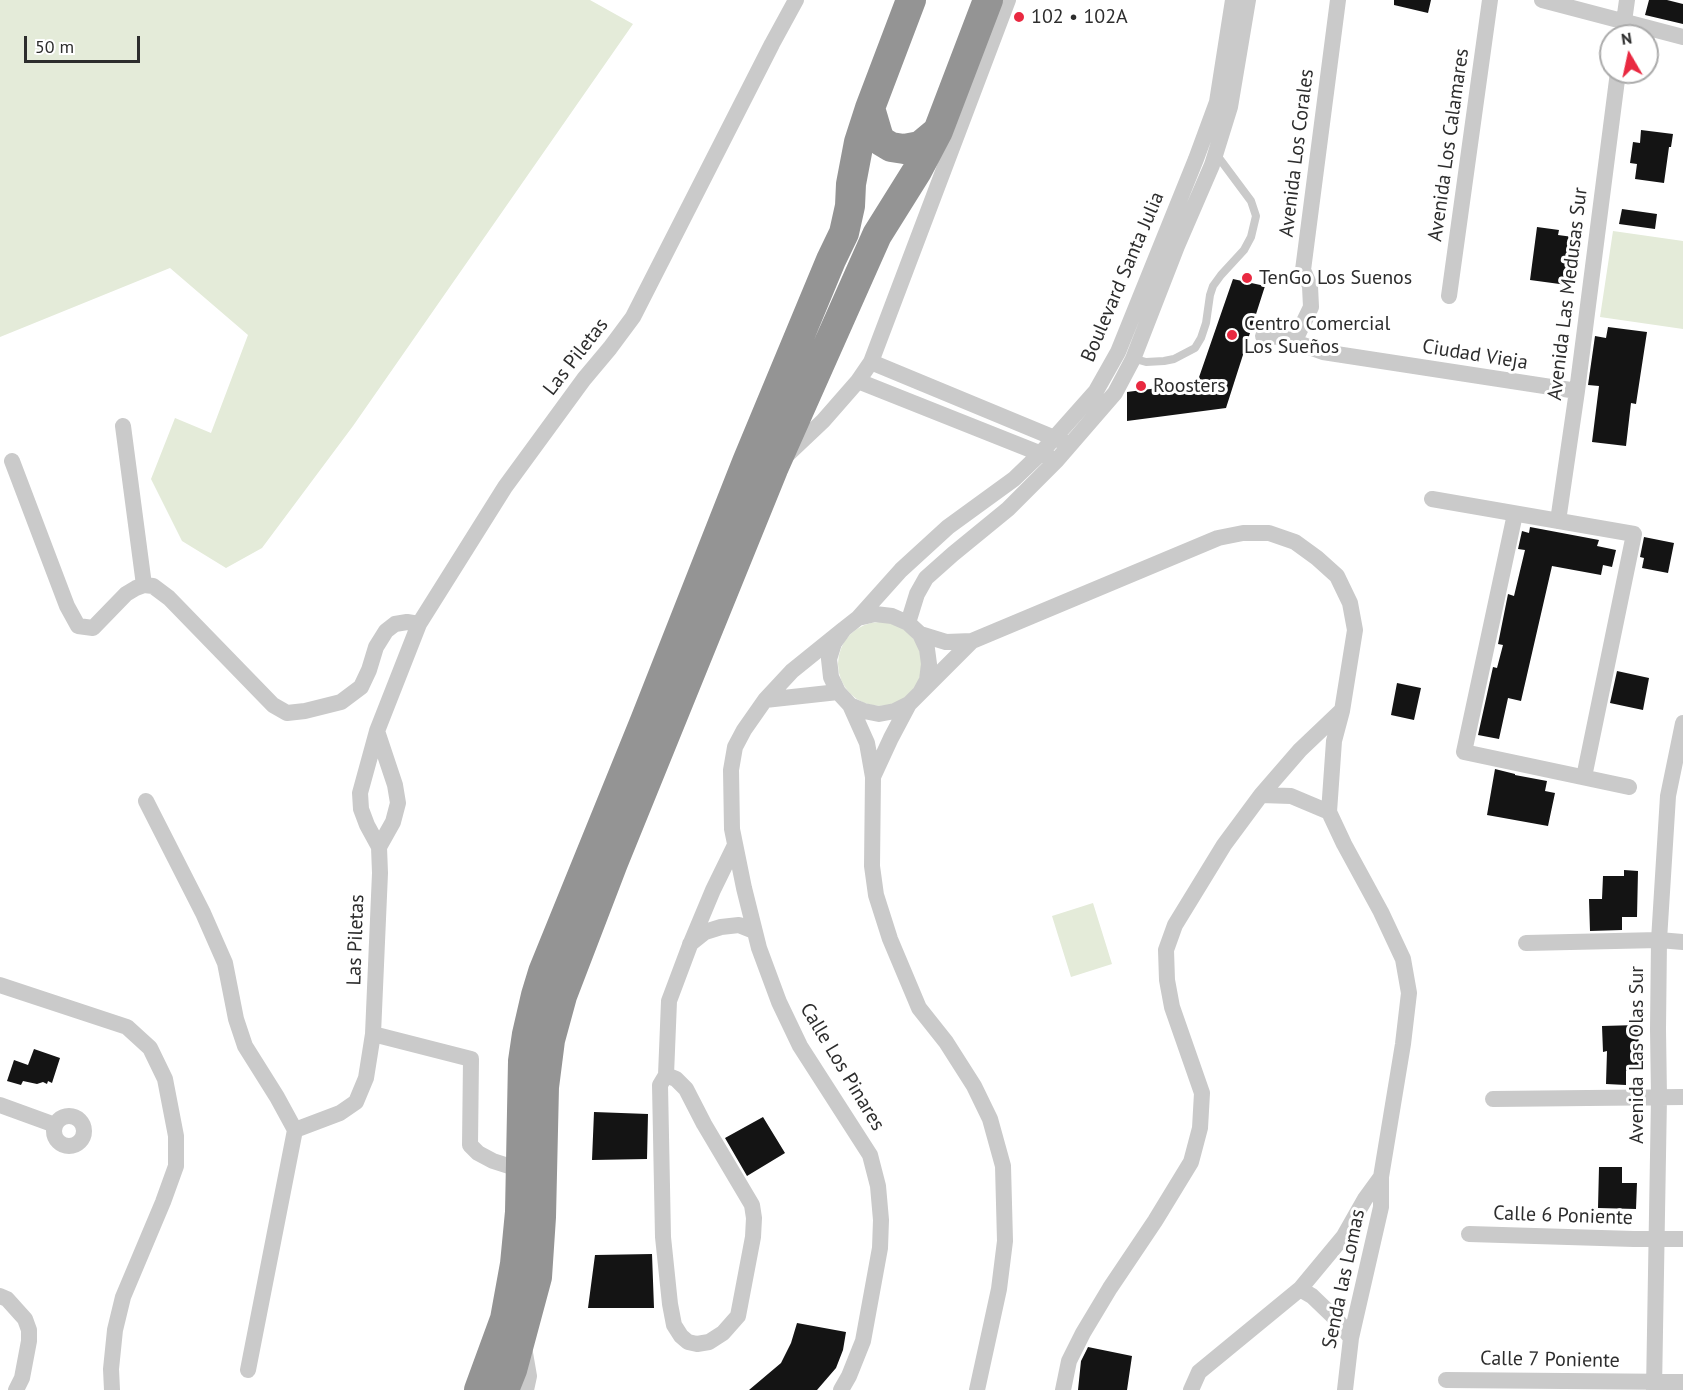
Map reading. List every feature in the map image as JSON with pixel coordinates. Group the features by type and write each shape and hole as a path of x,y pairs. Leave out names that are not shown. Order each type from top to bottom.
{"highway":[{"path":"479,1390 505,1319 515,1264 520,1212 523,1061 543,972 747,462 844,233 859,142 911,0"},
{"path":"504,1390 512,1370 537,1277 544,1087 550,1040 562,996 613,863 772,469 876,235 917,171 938,131 988,0"},
{"path":"964,62 968,109"},
{"path":"870,108 881,141 891,147 904,149 920,146 938,131"}],"street":[{"name":"Las Piletas","path":"295,1130 340,1113 356,1102 366,1078 373,1034 380,873 379,847 361,809 360,794 377,731 419,624 505,487 584,379 633,317 796,0"},
{"path":"772,469 823,421 858,381 871,362 1008,0"},
{"name":"Boulevard Santa Julia","path":"1125,355 1217,102 1233,0"},
{"path":"977,1390 999,1289 1005,1242 1003,1166 990,1119 974,1086 946,1042 919,1008 890,939 876,895 872,866 873,777 867,743 850,705 838,692 831,677 830,659 834,643 844,628 858,618 909,562 948,527 1014,479 1040,454 1063,441 1115,393 1125,355 1215,153 1230,107 1248,0"},
{"name":"Avenida Los Corales","path":"1296,342 1311,307 1310,286 1303,270 1338,0"},
{"name":"Avenida Los Calamares","path":"1449,296 1490,0"},
{"path":"1542,0 1611,24"},
{"path":"1624,24 1627,0"},
{"path":"1659,33 1683,37"},
{"name":"Avenida Las Medusas Sur","path":"1558,521 1616,84"},
{"name":"Ciudad Vieja","path":"1263,336 1281,337 1323,352 1577,391"},
{"path":"871,362 1063,441"},
{"path":"858,381 1057,460"},
{"path":"123,426 144,585"},
{"path":"873,777 891,738 927,680 930,664 927,649 914,629 917,594 926,578 1008,509 1057,460 1063,441"},
{"path":"12,461 67,606 78,626 93,628 126,594 144,585 153,586 169,598 273,705 287,713 341,702 360,687 369,670 376,647 386,631 395,624 407,622 419,624"},
{"path":"1432,499 1634,534 1584,777"},
{"path":"1515,514 1464,752 1629,787"},
{"path":"858,618 875,614 892,616 914,629 946,642 972,641 1218,538 1243,533 1269,533 1295,542 1337,576 1350,603 1355,630 1342,711 1334,741 1329,812 1291,796 1261,795"},
{"name":"Calle Los Pinares","path":"841,1390 863,1341 880,1248 881,1220 878,1186 870,1155 800,1046 779,1002 754,931 735,845 732,829 731,770 735,747 765,700 792,671 844,628"},
{"path":"850,705 879,714 895,711 914,699 972,641"},
{"path":"765,700 838,692"},
{"path":"1063,1390 1069,1361 1083,1333 1191,1161 1200,1128 1202,1093 1172,1006 1167,980 1166,950 1175,925 1224,845 1261,795 1300,750 1342,711"},
{"name":"Avenida Las Olas Sur","path":"1654,1386 1659,940 1683,723"},
{"path":"377,731 395,785 398,803 393,822 379,847"},
{"path":"146,801 203,913 225,963 236,1019 245,1046 295,1130 248,1371"},
{"name":"Senda las Lomas","path":"1329,812 1403,959 1409,993 1381,1177 1381,1207 1351,1338 1345,1390"},
{"path":"666,1075 676,1079 686,1089 704,1124 752,1204 754,1218 753,1237 738,1316 723,1333 709,1342 697,1344 688,1342 681,1336 674,1325 670,1304 663,1237 660,1085 666,1075 669,1001 712,890 735,845"},
{"path":"690,945 705,932 721,927 739,926 754,931"},
{"path":"1526,943 1659,940 1683,942"},
{"path":"0,985 127,1028 150,1048 165,1079 176,1136 176,1166 123,1297 115,1330 111,1369 112,1390"},
{"path":"373,1034 471,1059 470,1144 478,1154 520,1170"},
{"path":"1493,1099 1683,1097"},
{"path":"0,1105 55,1125"},
{"path":"1191,1390 1198,1372 1300,1289 1344,1236 1365,1199 1381,1177"},
{"name":"Calle 6 Poniente","path":"1469,1234 1683,1239"},
{"path":"1300,1289 1312,1296 1337,1320 1351,1338"},
{"path":"0,1296 7,1299 25,1319 29,1330 22,1378 16,1390"},
{"path":"522,1335 529,1376 526,1390"},
{"name":"Calle 7 Poniente","path":"1446,1380 1654,1386 1683,1382"}],"lane":[{"path":"1125,355 1146,362 1164,361 1174,359 1195,348 1206,323 1213,286 1244,250 1251,237 1256,216 1251,201 1215,153"}],"green space":[{"path":"0,0 590,0 633,24 353,426 262,548 226,568 182,541 151,479 175,418 211,433 248,335 170,268 0,337"},
{"path":"1613,231 1683,241 1683,329 1600,317"},
{"path":"880,622 896,625 910,634 919,648 922,664 919,680 910,694 896,703 880,706 864,703 850,694 841,680 838,664 841,648 850,634 864,625"},
{"path":"1093,903 1112,964 1071,977 1052,916"}],"building":[{"path":"1394,0 1431,0 1428,13 1394,5"},
{"path":"1649,0 1667,0 1683,4 1683,24 1645,15"},
{"path":"1641,130 1673,134 1664,183 1635,179 1637,164 1630,163 1633,142 1640,143"},
{"path":"1622,209 1657,214 1655,229 1619,224"},
{"path":"1537,227 1559,230 1558,235 1573,237 1567,285 1530,280"},
{"name":"Centro Comercial Los Sueños","path":"1233,279 1265,286 1226,408 1127,421 1127,392 1197,383"},
{"path":"1608,327 1647,332 1636,404 1631,403 1626,446 1592,442 1599,386 1588,385 1595,336 1606,338"},
{"path":"1530,527 1599,540 1597,546 1616,550 1612,567 1603,565 1601,575 1552,566 1521,701 1508,698 1499,739 1478,735 1493,667 1497,668 1503,645 1498,644 1508,594 1514,596 1525,550 1518,549 1522,531 1529,533"},
{"path":"1644,537 1674,543 1668,573 1642,568 1644,558 1640,557"},
{"path":"1617,671 1649,678 1643,710 1610,703"},
{"path":"1397,683 1421,688 1414,720 1391,715"},
{"path":"1495,769 1547,781 1545,791 1555,793 1548,826 1487,815"},
{"path":"1624,870 1638,871 1637,917 1622,917 1622,930 1590,931 1589,899 1602,899 1603,876 1624,876"},
{"path":"1638,1025 1640,1071 1626,1071 1626,1085 1606,1084 1607,1051 1603,1052 1602,1026"},
{"path":"34,1049 60,1058 52,1083 48,1081 47,1084 43,1082 37,1084 23,1081 21,1085 7,1081 14,1060 28,1065"},
{"path":"594,1112 648,1114 647,1159 592,1160"},
{"path":"763,1117 785,1153 747,1176 725,1138"},
{"path":"1599,1167 1622,1167 1622,1183 1637,1183 1636,1209 1598,1208"},
{"path":"652,1254 654,1308 588,1308 595,1255"},
{"path":"797,1323 846,1332 843,1350 836,1368 817,1390 749,1390 781,1363 791,1343"},
{"path":"1088,1347 1132,1356 1127,1390 1078,1390 1081,1361"}],"place":[{"name":"102 • 102A","path":"1019,17"},
{"name":"TenGo Los Suenos","path":"1247,278"},
{"name":"Centro Comercial Los Sueños","path":"1232,335"},
{"name":"Roosters","path":"1141,386"}]}
